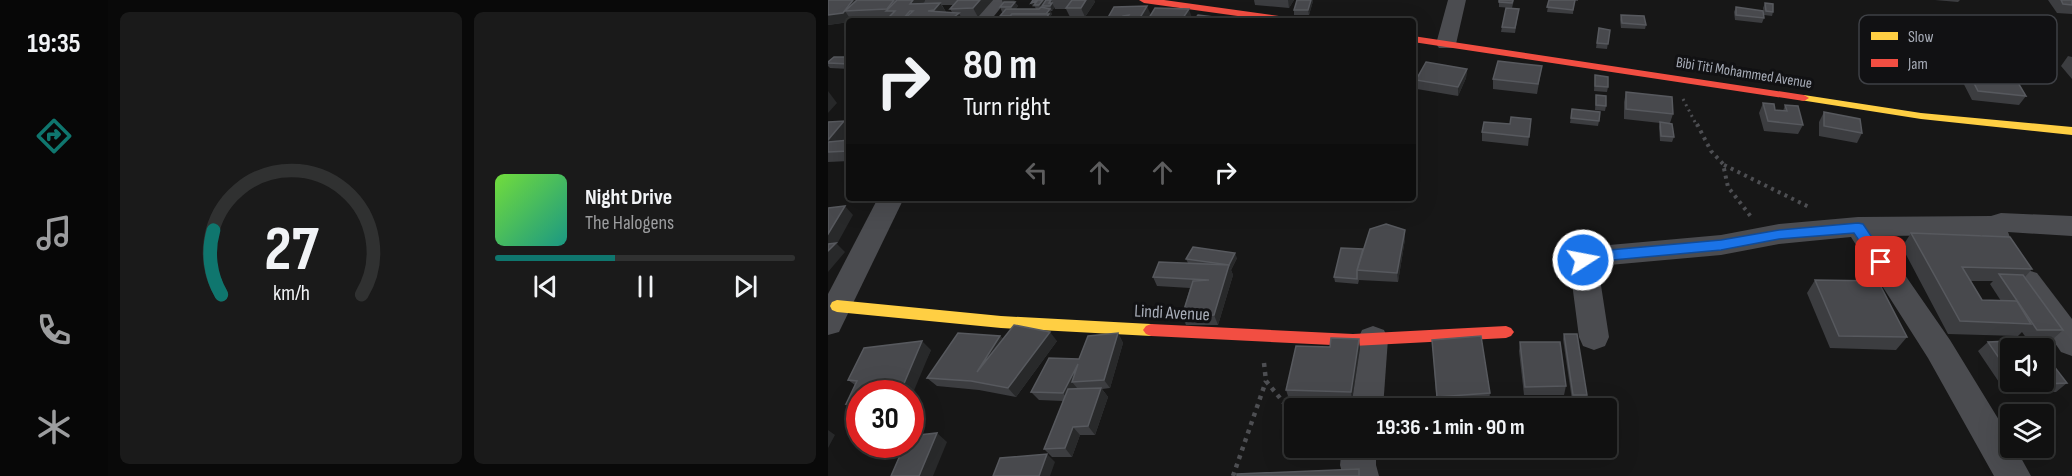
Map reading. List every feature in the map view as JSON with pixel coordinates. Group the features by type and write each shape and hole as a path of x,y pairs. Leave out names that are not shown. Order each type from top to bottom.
{"street":[{"path":"983,18 998,0"},
{"path":"1144,0 1272,18"},
{"path":"1446,44 1457,0"},
{"name":"Bibi Titi Mohammed Avenue","path":"1416,39 1921,116 2072,131"},
{"path":"832,315 889,201"},
{"path":"1594,337 1584,258 1721,245 1767,236 1854,228 1996,225 2001,222 2072,226"},
{"path":"1996,225 1996,239 2072,343"},
{"path":"1854,228 1939,349 2013,476"},
{"name":"Lindi Avenue","path":"832,315 1264,336 1373,339 1506,332"},
{"path":"1367,398 1373,339"},
{"path":"1358,458 1361,476"}],"path":[{"path":"1675,79 1700,134 1711,152 1723,164 1854,228"},
{"path":"1723,164 1728,187 1767,236"},
{"path":"1233,476 1266,381 1264,336"},
{"path":"1266,381 1284,403"}],"building":[{"path":"828,0 853,0 843,13 828,15"},
{"path":"857,0 894,0 887,9 845,11"},
{"path":"897,0 913,0 910,4 940,3 934,10 928,11 959,13 953,18 905,18 913,11 910,11 904,18 888,18 895,11 886,11"},
{"path":"958,0 980,0 973,8 950,9"},
{"path":"1033,0 1043,0 1039,5 1034,5 1037,1 1031,3"},
{"path":"1046,0 1051,0 1049,3 1052,3 1050,6 1042,6"},
{"path":"1072,0 1086,0 1081,8 1066,8"},
{"path":"1297,0 1311,0 1308,10 1294,10"},
{"path":"1499,0 1513,0 1512,3 1499,2"},
{"path":"1549,0 1575,0 1573,10 1547,7"},
{"path":"2061,0 2072,0 2072,5 2063,4"},
{"path":"1004,2 1015,2 1011,7 1000,7"},
{"path":"1765,3 1773,4 1773,12 1766,11"},
{"path":"1147,6 1140,18 1127,18 1129,15 1122,18 1108,18 1114,7"},
{"path":"1041,7 1050,9 1046,14 1000,16 1006,9 1039,9"},
{"path":"1736,7 1763,11 1764,18 1736,15"},
{"path":"1155,8 1189,9 1183,18 1149,18"},
{"path":"1506,8 1519,9 1515,28 1502,27"},
{"path":"1012,14 1049,14 1046,18 1009,18"},
{"path":"1198,15 1222,18 1196,18"},
{"path":"1621,15 1644,16 1646,25 1622,23"},
{"path":"1599,28 1610,30 1608,44 1597,43"},
{"path":"834,57 846,57 846,64 828,62"},
{"path":"1498,61 1542,66 1538,84 1493,79"},
{"path":"1426,62 1467,69 1458,87 1416,80"},
{"path":"1595,75 1608,77 1608,87 1595,86"},
{"path":"1974,84 2019,84 2026,96 1978,91"},
{"path":"1626,92 1672,97 1673,114 1626,109"},
{"path":"1596,95 1606,96 1606,106 1596,105"},
{"path":"1763,103 1774,104 1775,110 1787,111 1785,105 1798,106 1803,125 1768,121"},
{"path":"1572,109 1600,112 1599,121 1571,118"},
{"path":"1824,112 1860,119 1862,133 1824,126"},
{"path":"1511,117 1531,119 1529,137 1482,132 1484,122 1510,124"},
{"path":"844,121 828,140 828,122"},
{"path":"1660,122 1672,124 1674,137 1661,136"},
{"path":"846,140 846,151 828,152 828,142"},
{"path":"845,206 828,234 828,208"},
{"path":"1386,224 1405,230 1397,273 1357,270 1370,229"},
{"path":"1911,233 2010,237 2032,269 1962,267 1982,300 2017,301 2031,324 1960,321"},
{"path":"836,243 828,251 828,244"},
{"path":"1193,247 1235,253 1229,265 1186,259"},
{"path":"1341,248 1363,249 1357,279 1334,277"},
{"path":"1159,262 1229,265 1214,315 1182,316 1193,281 1209,280 1153,277"},
{"path":"1999,274 2023,275 2063,330 2037,330"},
{"path":"1815,280 1878,281 1907,337 1839,336"},
{"path":"1014,325 1050,332 1008,388 971,381 927,378 958,333 1000,336 977,372"},
{"path":"1118,333 1104,380 1072,382 1078,364 1063,393 1031,392 1049,358 1079,359 1088,336"},
{"path":"1564,334 1577,334 1587,395 1573,395"},
{"path":"1481,336 1490,393 1437,397 1432,340"},
{"path":"1331,338 1359,339 1351,392 1286,390 1296,346 1330,347"},
{"path":"922,341 906,380 848,380 864,348"},
{"path":"2000,341 2000,359 1988,342"},
{"path":"1520,342 1560,342 1566,386 1525,387"},
{"path":"2054,366 2067,383 2054,384"},
{"path":"1101,388 1088,426 1073,427 1065,448 1044,449 1068,389"},
{"path":"937,433 919,476 891,476 899,458 924,458 924,434"},
{"path":"1047,454 1039,476 993,476 1000,458"},
{"path":"1359,469 1359,476 1237,476 1237,474"}],"traffic: slow":[{"path":"1804,98 1921,116 2072,131"},
{"path":"837,306 1001,322 1151,330"}],"traffic: jam":[{"path":"1144,0 1272,18"},
{"path":"1416,39 1804,98"},
{"path":"1151,330 1353,340 1506,332"}],"route":[{"path":"1583,260 1587,257 1721,245 1779,234 1825,232 1858,227 1881,262"}]}
